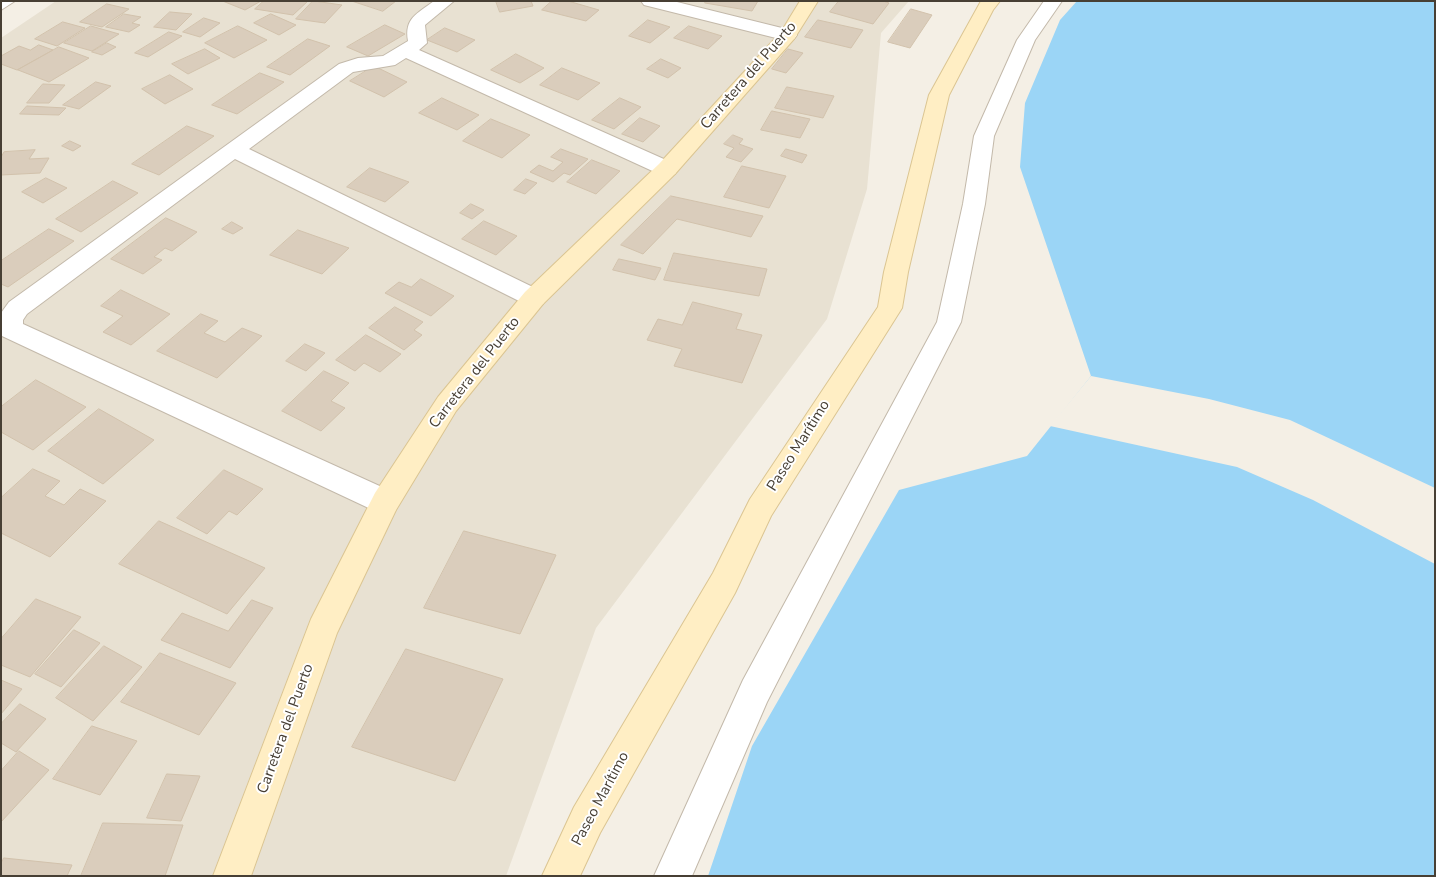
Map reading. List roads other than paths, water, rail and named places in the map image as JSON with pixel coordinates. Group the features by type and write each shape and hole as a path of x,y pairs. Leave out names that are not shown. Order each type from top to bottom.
{"main road":[{"name":"Carretera del Puerto","path":"232,876 322,630 385,502 447,404 534,298 667,169 788,35 809,1"},
{"name":"Paseo Marítimo","path":"561,876 588,820 724,583 760,508 890,308 903,243 939,95 985,8 991,1"}],"street":[{"path":"385,502 11,329 10,319 18,308 346,68 358,64 388,61 406,51 418,42 415,29 417,23 445,1"},
{"path":"650,1 788,35"},
{"path":"673,876 755,691 949,322 974,204 984,136 1026,40 1053,1"},
{"path":"406,51 667,169"},
{"path":"235,151 534,298"}],"lane":[{"path":"1,6 9,1"}],"water":[{"path":"1077,1 1435,1 1435,876 708,876 752,746 899,490 1027,456 1091,376 1020,167 1025,103 1060,20"}]}
